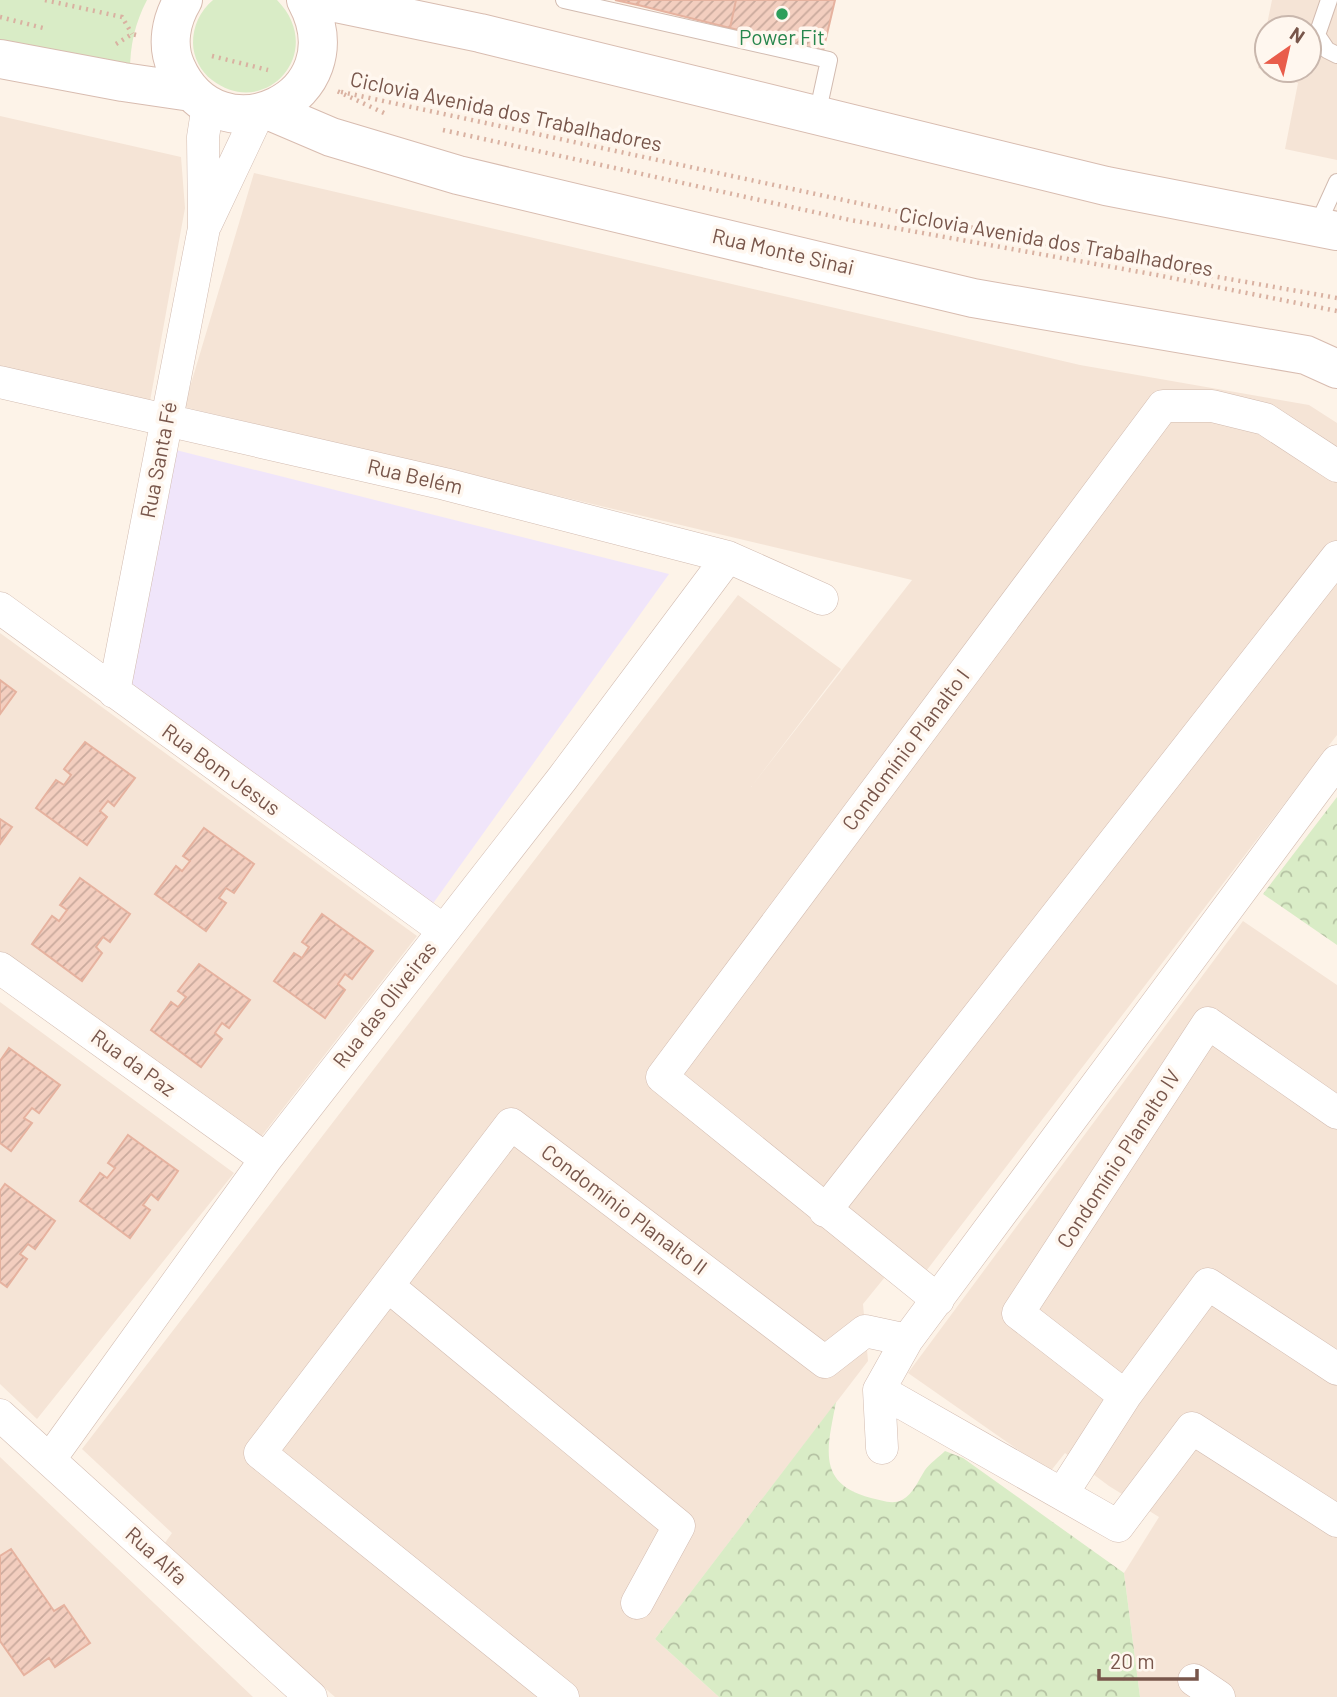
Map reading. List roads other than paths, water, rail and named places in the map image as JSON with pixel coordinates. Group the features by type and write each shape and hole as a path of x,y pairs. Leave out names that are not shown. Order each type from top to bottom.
{"main road":[{"path":"183,0 172,27 170,45 181,78 200,98"},
{"path":"264,113 291,99 308,80 317,60 319,38 315,16 306,0"},
{"path":"321,0 444,20 817,116 1106,186 1327,229"},
{"name":"Rua Monte Sinai","path":"0,59 200,98 232,114 264,113 331,137 458,175 959,295 1321,362"}],"street":[{"name":"Rua Santa Fé","path":"114,692 204,228 200,98"},
{"name":"Rua Santa Fé","path":"204,228 264,113"},
{"name":"Rua Belém","path":"0,382 444,484 728,557 822,599"},
{"name":"Condomínio Planalto I","path":"938,1300 662,1077 1163,406 1212,406 1265,419 1337,466"},
{"name":"Rua das Oliveiras","path":"50,1460 266,1159 562,779 728,557"},
{"path":"825,1210 1337,557"},
{"name":"Rua Bom Jesus","path":"0,608 443,930"},
{"path":"882,1448 879,1390 908,1340 1337,761"},
{"name":"Rua da Paz","path":"0,968 266,1159"},
{"name":"Condomínio Planalto IV","path":"1125,1396 1018,1313 1208,1023 1337,1113"},
{"name":"Condomínio Planalto II","path":"563,1697 260,1453 511,1124 825,1362 865,1331 908,1340"},
{"path":"1062,1494 1125,1396 1208,1284 1337,1369"},
{"path":"388,1286 678,1526 637,1603"},
{"path":"879,1390 1118,1526 1192,1428 1337,1521"},
{"name":"Rua Alfa","path":"0,1415 311,1697"}],"lane":[{"path":"564,0 829,60 817,116"},
{"path":"1329,0 1317,35 1327,50 1337,55"},
{"path":"1327,229 1337,182"}],"place":[{"name":"Power Fit","path":"782,14"}]}
